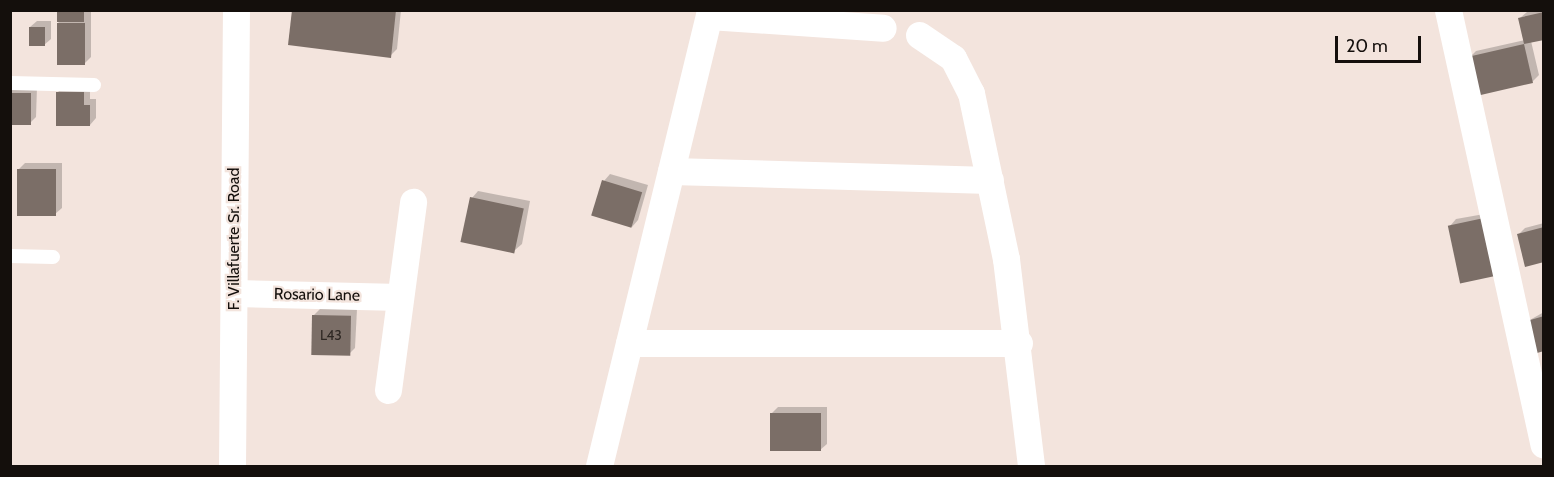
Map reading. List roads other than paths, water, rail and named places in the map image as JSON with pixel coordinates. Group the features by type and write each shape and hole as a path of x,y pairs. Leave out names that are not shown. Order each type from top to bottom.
{"street":[{"name":"F. Villafuerte Sr. Road","path":"232,466 236,10"},
{"path":"1448,10 1544,445"},
{"path":"599,466 710,13 883,28"},
{"path":"919,35 937,43 963,74 990,180 1019,344 1031,466"},
{"path":"671,171 990,180"},
{"path":"388,390 413,202"},
{"name":"Rosario Lane","path":"234,294 400,297"},
{"path":"629,343 1019,344"}],"lane":[{"path":"10,83 94,85"},
{"path":"10,256 53,256"}]}
